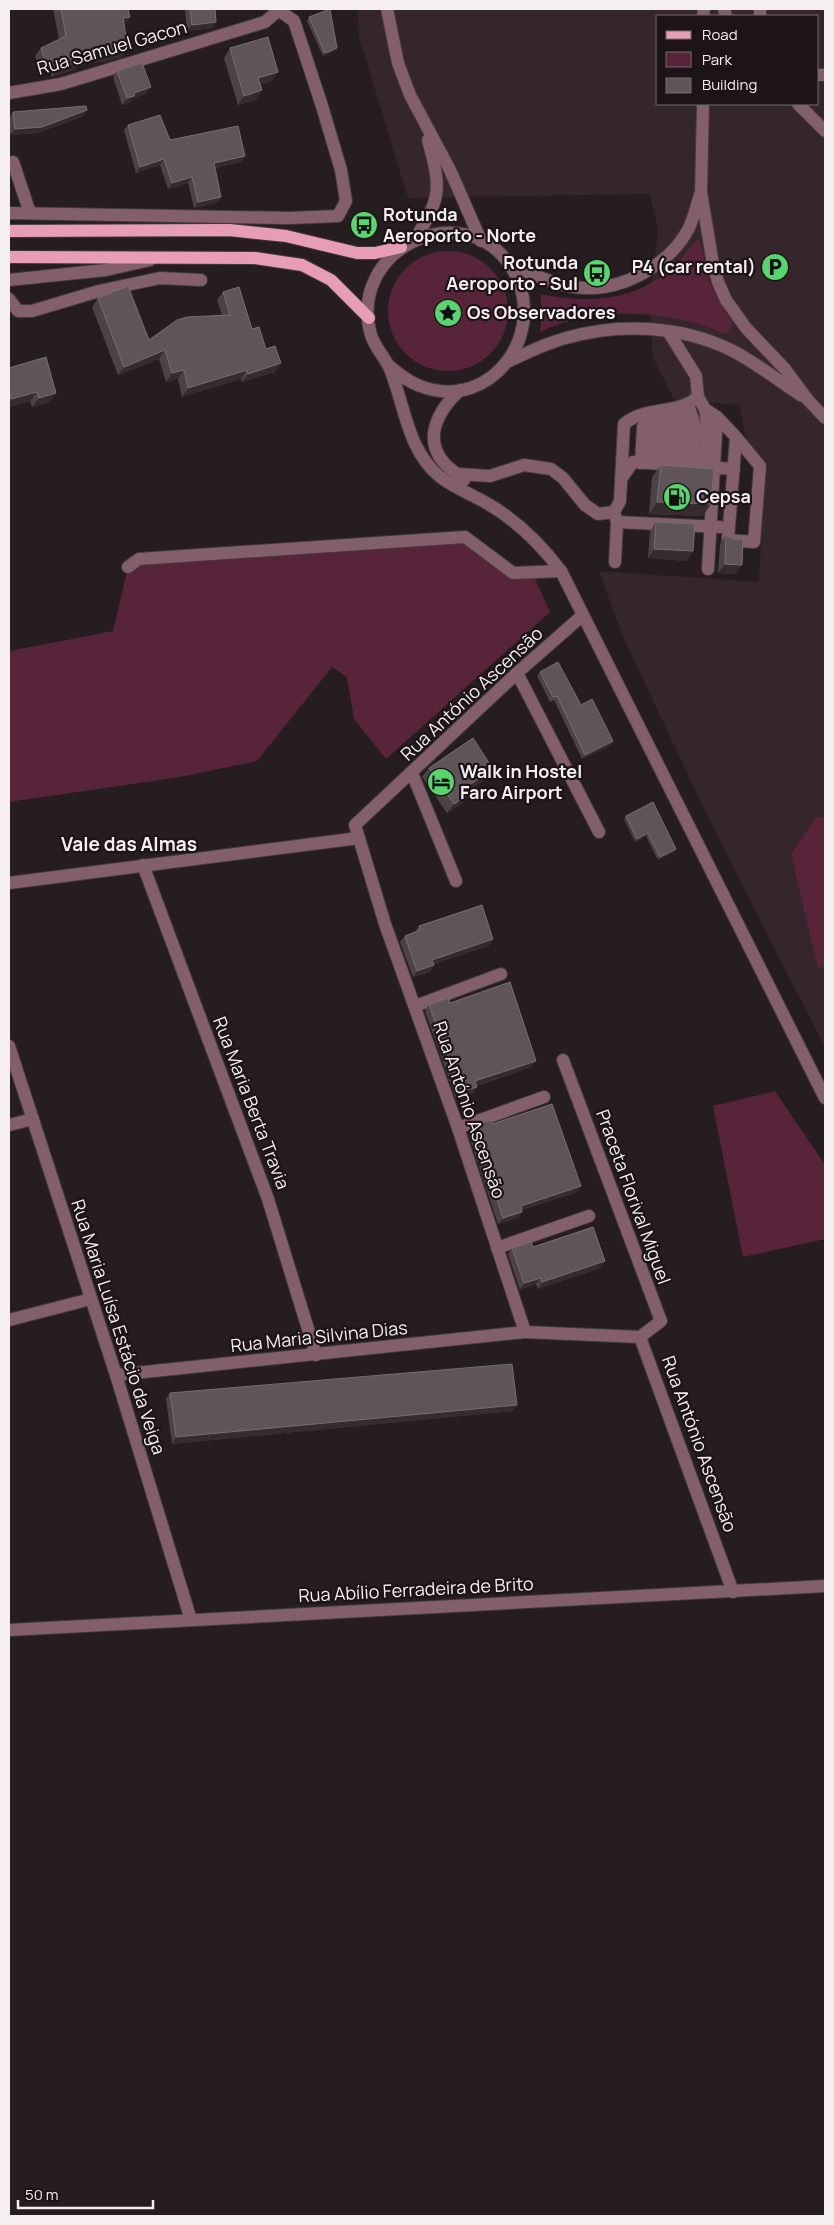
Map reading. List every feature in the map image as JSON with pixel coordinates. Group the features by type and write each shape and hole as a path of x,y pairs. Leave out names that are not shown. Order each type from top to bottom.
{"main road":[{"path":"9,231 229,230 286,236 357,253 375,253 402,247"},
{"path":"9,257 255,258 302,265 331,280 368,318"}],"street":[{"path":"387,9 398,63 422,121 438,178 435,205 430,217 414,240"},
{"path":"9,213 289,218 338,216 346,201 340,170 294,21 278,10"},
{"name":"Rua Samuel Gacon","path":"9,93 61,84 265,22 278,10"},
{"path":"703,105 702,192 713,264 726,300 746,328 785,368 808,400 825,418"},
{"path":"799,105 825,131"},
{"path":"422,121 450,170 481,241"},
{"path":"13,162 30,213"},
{"path":"511,266 559,283 584,288 623,282 650,269 663,260 677,245 689,228 702,192"},
{"path":"168,215 199,229"},
{"path":"388,365 404,378 421,386 440,391 460,390 478,384 495,374 509,361 521,338 526,313 522,288 511,266 497,251 481,241 459,234 436,233 414,240 402,247 386,261 376,278 369,298 368,318 372,335 388,365 400,394 415,449 438,476 512,520 538,543 561,571 825,1098"},
{"path":"9,291 13,280 106,270 164,257"},
{"path":"9,299 18,311 32,311 100,291 160,278 201,280"},
{"path":"509,361 564,338 585,333 632,328 668,331 731,350 808,400"},
{"path":"668,331 696,376 676,407 654,427 672,465"},
{"path":"460,390 445,404 436,420 434,435 437,451 446,464 484,502"},
{"path":"672,465 697,431 676,407"},
{"path":"672,465 676,407"},
{"path":"615,562 615,517 620,501 624,424 632,417 676,407 705,409 718,417 736,437 760,466 754,542 728,540 736,437"},
{"path":"672,465 706,460 707,431 705,409"},
{"path":"708,569 718,417"},
{"path":"621,479 633,462 734,469"},
{"path":"458,474 490,476 524,464 552,469 563,478 585,505 598,514 729,528"},
{"path":"128,567 140,559 465,537 513,573 561,571"},
{"name":"Rua António Ascensão","path":"525,1332 458,1128 385,924 356,826 517,673 583,616"},
{"path":"517,673 599,832"},
{"path":"412,773 456,881"},
{"path":"9,884 359,838"},
{"name":"Rua Maria Berta Travia","path":"142,866 268,1199 316,1355"},
{"path":"415,1006 501,974"},
{"name":"Rua Maria Luísa Estácio da Veiga","path":"9,1046 92,1299 191,1620"},
{"name":"Praceta Florival Miguel","path":"563,1060 661,1321 640,1337"},
{"path":"458,1128 544,1097"},
{"path":"9,1126 33,1119"},
{"path":"497,1248 589,1216"},
{"path":"9,1320 92,1299"},
{"path":"525,1332 640,1337"},
{"name":"Rua Maria Silvina Dias","path":"116,1376 525,1332"},
{"name":"Rua António Ascensão","path":"640,1337 733,1592"},
{"name":"Rua Abílio Ferradeira de Brito","path":"9,1630 825,1586"}],"shaded area":[{"path":"358,9 825,9 825,1048 704,809 621,632 599,571 759,582 765,463 747,441 739,405 674,399 653,358 649,307 658,230 650,194 408,198 359,37"}],"green space":[{"path":"696,240 700,240 709,281 733,325 726,334 681,320 633,314 609,314 585,318 562,323 540,332 542,313 540,294 586,299 607,298 627,293 646,286 664,274"},
{"path":"448,251 460,252 471,256 481,261 490,269 498,278 503,288 507,299 507,323 503,334 498,344 490,353 481,361 471,366 460,370 448,371 436,370 425,366 415,361 406,353 398,344 393,334 389,323 388,311 389,299 393,288 398,278 406,269 415,261 425,256 436,252"},
{"path":"465,537 513,573 532,572 550,612 386,759 354,719 347,677 332,667 257,761 180,777 9,802 9,651 113,631 128,567 139,559"},
{"path":"816,817 825,818 825,967 818,968 791,854"},
{"path":"775,1091 825,1165 825,1239 743,1257 713,1106"}],"building":[{"path":"61,9 128,9 130,17 123,18 128,49 81,57 82,60 58,69 55,61 46,64 41,48 66,36"},
{"path":"190,9 215,9 216,22 192,25"},
{"path":"330,9 337,48 325,53 309,17"},
{"path":"268,37 278,72 258,78 262,90 244,96 230,48"},
{"path":"142,63 151,87 134,93 134,96 127,98 117,71"},
{"path":"86,106 87,110 42,127 15,129 13,112"},
{"path":"160,115 170,140 238,126 245,156 214,163 221,197 198,202 192,177 172,183 164,159 140,167 128,125"},
{"path":"128,286 149,340 177,320 187,317 230,315 223,292 239,287 252,329 259,327 266,349 275,346 281,363 248,374 247,370 188,388 184,370 172,373 165,350 124,367 98,298"},
{"path":"46,357 56,393 39,398 37,392 11,399 9,368"},
{"path":"661,465 714,469 711,504 657,502"},
{"path":"656,522 695,524 693,551 654,549"},
{"path":"726,535 733,539 743,539 742,565 725,564"},
{"path":"558,662 581,705 592,699 613,741 585,755 557,696 553,697 540,672"},
{"name":"Walk in Hostel Faro Airport","path":"473,738 493,769 465,788 469,794 454,804 429,768"},
{"path":"653,802 676,849 660,857 648,833 637,839 626,816"},
{"path":"482,905 493,939 432,960 434,965 417,971 405,936 420,930 419,926"},
{"path":"510,982 536,1061 475,1081 477,1087 461,1092 429,1005 448,998 450,1003"},
{"path":"552,1104 581,1186 521,1206 522,1212 503,1218 473,1127 490,1120 492,1124"},
{"path":"593,1227 605,1261 542,1282 541,1278 524,1283 512,1248 531,1242 533,1247"},
{"path":"512,1364 517,1405 176,1437 170,1393"}],"place":[{"name":"Rotunda Aeroporto - Norte","path":"364,225"},
{"name":"P4 (car rental)","path":"775,267"},
{"name":"Rotunda Aeroporto - Sul","path":"597,273"},
{"name":"Os Observadores","path":"448,313"},
{"name":"Cepsa","path":"677,497"},
{"name":"Walk in Hostel Faro Airport","path":"441,782"}],"district":[{"name":"Vale das Almas","path":"129,844"}]}
